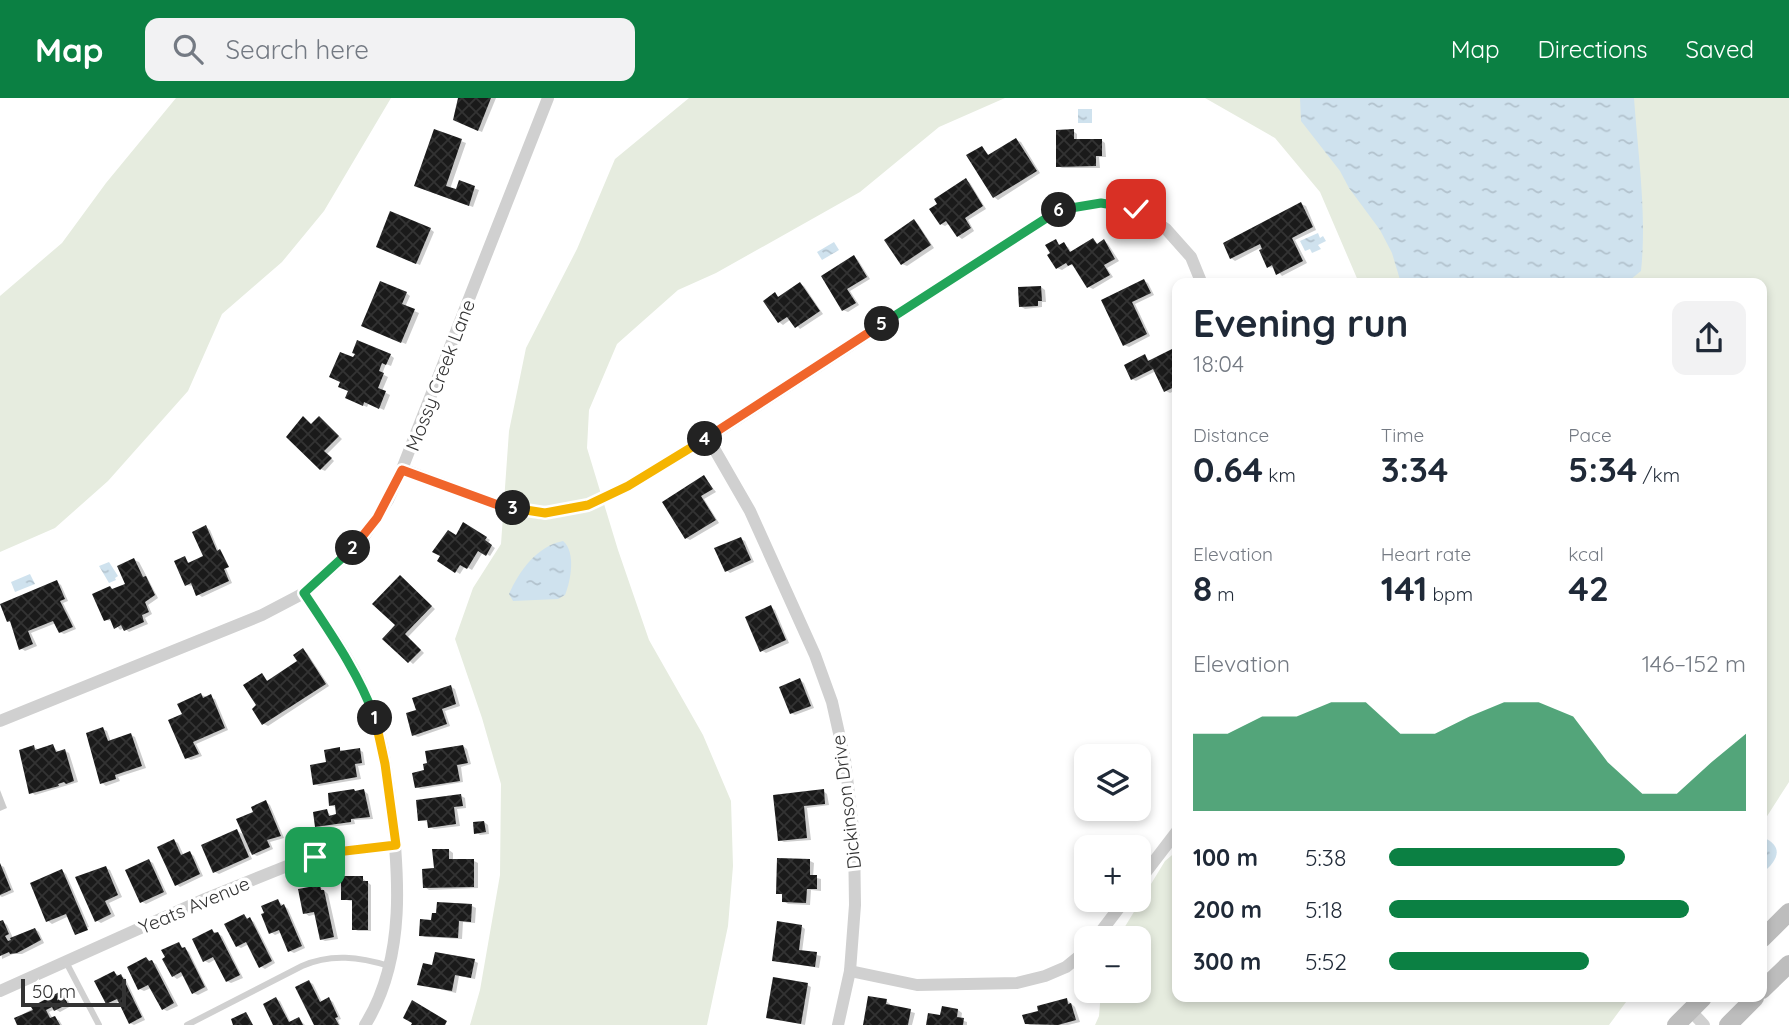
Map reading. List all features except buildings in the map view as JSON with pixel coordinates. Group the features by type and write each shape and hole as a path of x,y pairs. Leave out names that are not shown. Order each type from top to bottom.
{"street":[{"name":"Mossy Creek Lane","path":"0,721 261,615 304,593 365,535 388,500 402,470 548,98"},
{"path":"402,470 498,505 545,513 588,505 708,438 1060,209 1101,203 1136,209 1166,229 1191,257 1200,278"},
{"name":"Dickinson Drive","path":"708,438 750,511 815,654 832,702 845,760 854,837 855,905 850,971 838,1025"},
{"path":"304,593 360,681 375,718 385,764 396,845 397,911 389,966 378,1003 365,1025"},
{"path":"1151,865 1172,838"},
{"name":"Yeats Avenue","path":"0,991 205,899 297,862 328,853 396,845"},
{"path":"1105,926 1116,912"},
{"path":"1767,934 1789,912"},
{"path":"850,971 917,985 1017,983 1045,976 1074,961"},
{"path":"1767,985 1789,964"},
{"path":"1728,1025 1751,1002"},
{"path":"1676,1025 1697,1004 1704,1025"}],"lane":[{"path":"187,1025 302,966 321,960 352,957 389,966"},
{"path":"66,961 99,1025"}],"shaded area":[{"path":"176,98 391,98 324,211 282,262 222,314 188,391 108,481 55,528 0,552 0,296 62,243 106,183"},
{"path":"689,98 1005,98 939,127 860,192 716,273 678,290 617,344 589,410 587,448 649,640 703,735 731,801 733,866 728,926 707,1025 470,1025 480,990 500,875 501,784 455,639 473,588 501,544 509,431 526,348 577,249 615,159"},
{"path":"1205,98 1789,98 1789,782 1767,816 1767,278 1357,278 1320,192 1275,138"},
{"path":"1172,855 1172,1002 1626,1002 1609,1025 1095,1025 1100,1003 1151,1003 1151,926 1125,926 1134,912 1151,912 1151,884 1165,861"}],"water":[{"path":"1300,98 1634,98 1642,206 1641,271 1632,278 1400,278 1392,253 1380,230 1340,171 1301,121"},
{"path":"1078,109 1092,109 1092,123 1078,123"},
{"path":"1318,233 1320,238 1323,236 1326,241 1318,245 1321,249 1312,253 1310,249 1305,251 1300,241"},
{"path":"834,242 839,250 822,260 817,252"},
{"path":"563,541 571,559 565,595 558,599 513,601 509,594 530,561 545,548"},
{"path":"109,562 118,576 109,583 99,566"},
{"path":"30,574 35,584 15,592 11,582"},
{"path":"1767,840 1776,849 1777,854 1767,868"}],"route":[{"path":"315,857 396,845 385,764 369,701 345,655 304,593 365,535 388,500 402,470 498,505 545,513 588,505 628,486 708,438 1060,209 1101,203 1136,209"}]}
